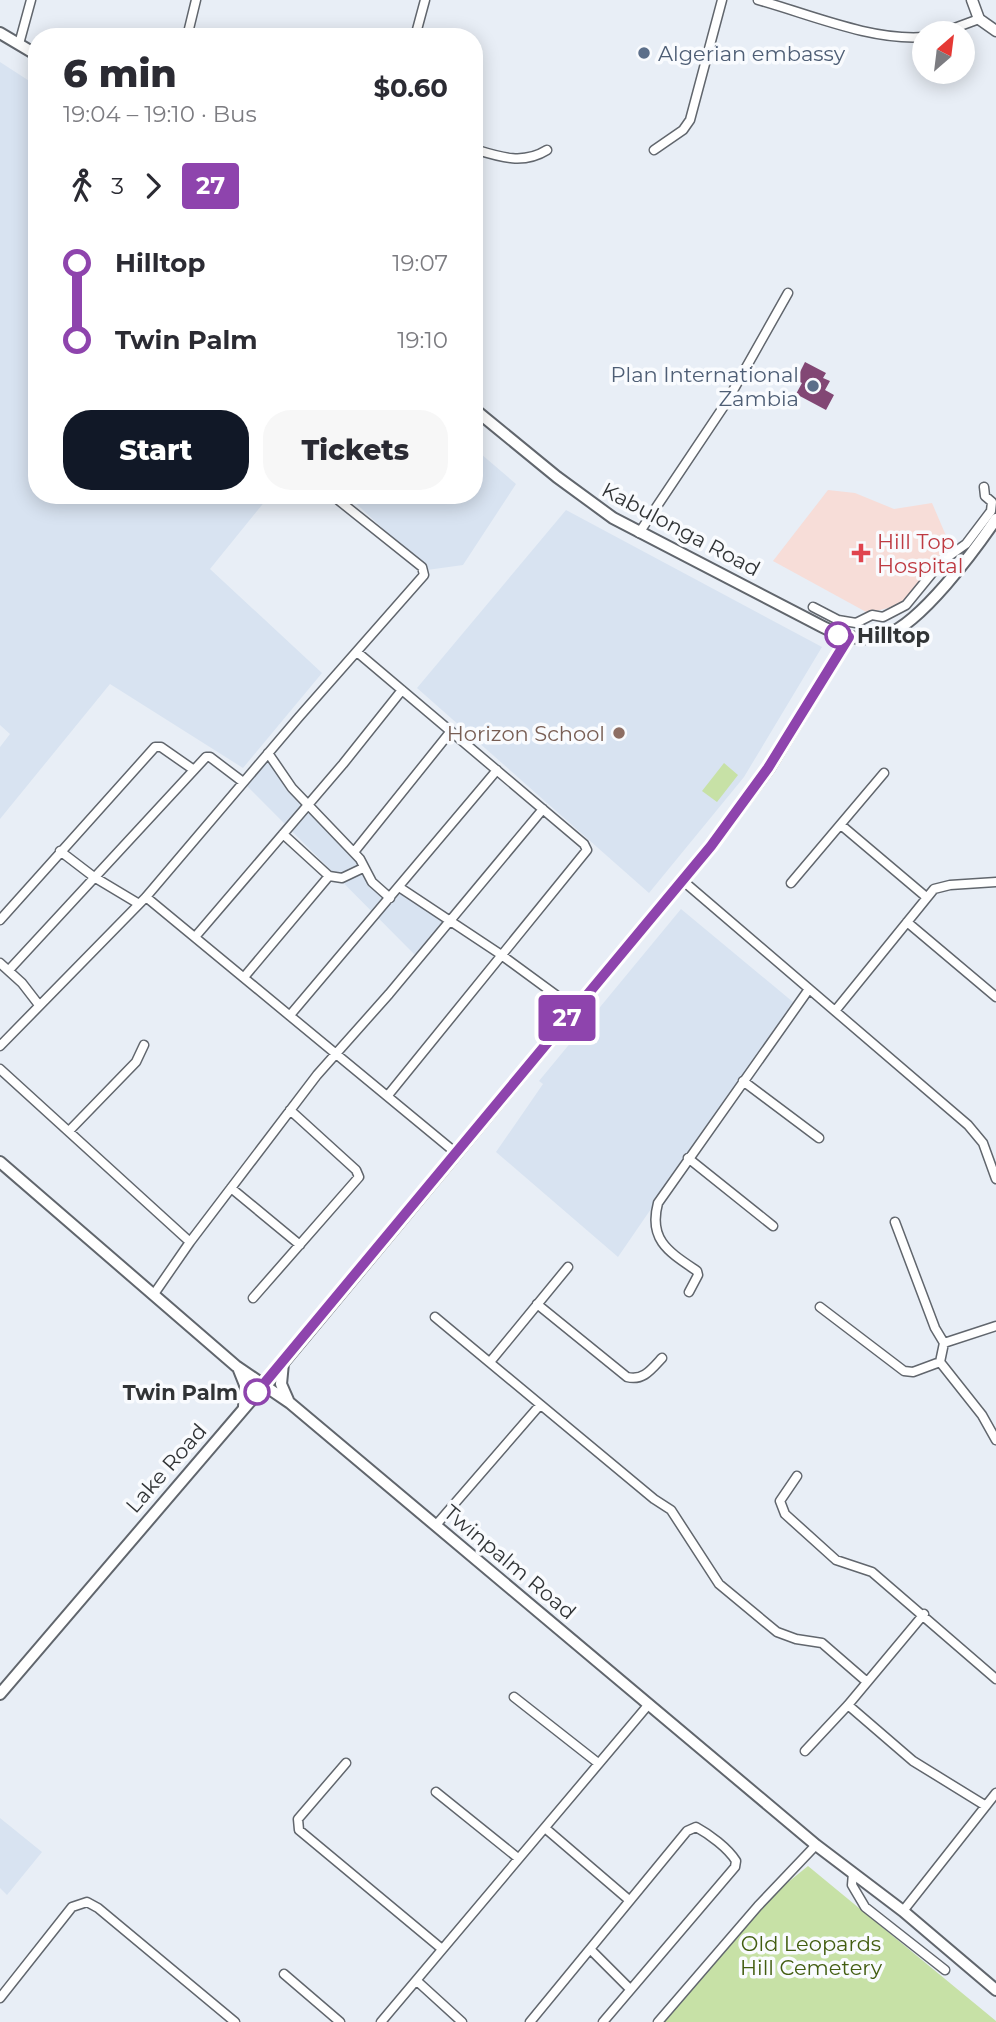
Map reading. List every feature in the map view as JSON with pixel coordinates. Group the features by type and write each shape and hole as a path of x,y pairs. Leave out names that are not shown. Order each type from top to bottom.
{"main road":[{"path":"0,33 28,50"},
{"name":"Kabulonga Road","path":"483,416 566,484 613,518 823,627 849,637"},
{"path":"849,637 883,636 902,628 945,584 996,519"},
{"name":"Lake Road","path":"0,1694 283,1363 740,808 768,768 849,637"},
{"name":"Twinpalm Road","path":"0,1162 236,1366 290,1404 816,1845 903,1911 996,1990"},
{"path":"283,1363 281,1384 290,1404"},
{"path":"236,1366 246,1385 244,1408"}],"street":[{"path":"19,44 31,0"},
{"path":"189,28 197,0"},
{"path":"417,28 425,0"},
{"path":"654,150 683,130 690,120 722,0"},
{"path":"758,0 877,34 912,38"},
{"path":"972,0 979,19 996,31"},
{"path":"974,21 979,19"},
{"path":"483,151 519,160 530,159 547,150"},
{"path":"639,533 726,403 788,293"},
{"path":"813,607 838,620 856,623 872,615 883,617 906,605 942,561 966,544 991,511 992,502 985,496 984,487"},
{"path":"0,1046 146,897 268,753 421,580 424,570 343,504"},
{"path":"357,652 584,844 586,853 500,954 389,1094"},
{"path":"195,937 402,690"},
{"path":"354,852 451,731"},
{"path":"0,920 155,747 161,747 194,770"},
{"path":"268,753 308,805 354,852 372,882 390,898"},
{"path":"9,970 208,757 243,782"},
{"path":"291,1014 497,770"},
{"path":"791,883 884,773"},
{"path":"154,1294 290,1110 543,809"},
{"path":"841,825 925,896"},
{"path":"282,834 329,876 342,877 363,868"},
{"path":"60,851 94,877 139,904"},
{"path":"245,976 329,876"},
{"path":"682,880 968,1125 983,1143 996,1177"},
{"path":"835,1011 925,896 941,886 996,882"},
{"path":"399,887 449,923 500,954 575,1009"},
{"path":"146,897 389,1094 456,1153"},
{"path":"907,922 996,997"},
{"path":"0,962 39,1005"},
{"path":"690,1292 698,1275 697,1271 668,1251 658,1238 654,1216 658,1203 809,989"},
{"path":"69,1131 136,1062 144,1045"},
{"path":"0,1069 190,1242"},
{"path":"743,1081 819,1138"},
{"path":"253,1298 359,1174 290,1110"},
{"path":"688,1158 773,1226"},
{"path":"231,1188 300,1245"},
{"path":"895,1222 935,1328 944,1343 940,1362"},
{"path":"490,1362 568,1267"},
{"path":"537,1304 627,1377 635,1379 644,1376 662,1358"},
{"path":"820,1307 904,1371 913,1372 940,1362"},
{"path":"436,1317 654,1499 671,1510 719,1584 777,1632 796,1639 822,1643 867,1682"},
{"path":"944,1343 996,1326"},
{"path":"940,1362 982,1415 996,1440"},
{"path":"436,1525 540,1405"},
{"path":"797,1476 780,1502 785,1514 836,1560 872,1572 924,1614 996,1679"},
{"path":"805,1751 849,1705 924,1614"},
{"path":"514,1697 598,1763"},
{"path":"381,2022 649,1704"},
{"path":"849,1705 913,1761 986,1806"},
{"path":"346,1763 298,1819 299,1830 442,1949"},
{"path":"436,1792 518,1858"},
{"path":"903,1911 996,1793"},
{"path":"545,1828 629,1900"},
{"path":"530,2022 687,1831 696,1828 703,1831 736,1860 735,1867 603,2022"},
{"path":"658,2022 758,1906 816,1845"},
{"path":"853,1873 852,1885 865,1907 944,1970"},
{"path":"0,1998 72,1907 87,1902 98,1908 235,2022"},
{"path":"590,1950 630,1989"},
{"path":"284,1974 340,2022"},
{"path":"417,1981 462,2022"}],"shaded area":[{"path":"0,62 28,80 28,504 263,504 210,569 322,673 243,768 110,684 0,819 0,747 10,734 0,725"},
{"path":"483,456 516,484 463,565 427,570 357,504 483,504"},
{"name":"Hill Top Hospital","path":"828,490 855,493 894,509 932,503 950,545 900,605 868,613 773,561"},
{"name":"Horizon School","path":"566,510 822,647 744,777 649,893 417,688"},
{"path":"268,753 390,898 399,887 449,921 418,958 243,782"},
{"path":"681,909 793,1002 618,1257 496,1152 543,1084 539,1081"},
{"path":"0,1818 42,1852 7,1895 0,1888"}],"green space":[{"path":"724,763 738,775 717,802 702,791"},
{"name":"Old Leopards Hill Cemetery","path":"808,1866 996,2022 663,2022 776,1892"}],"building":[{"name":"Plan International Zambia","path":"805,362 826,373 823,378 830,381 825,390 834,395 826,410 796,394 802,383 796,380"}],"bus line":[{"name":"27","path":"257,1392 711,846 768,768 849,637 838,635"}],"place":[{"name":"Algerian embassy","path":"644,53"},
{"name":"Plan International Zambia","path":"813,386"},
{"name":"Hill Top Hospital","path":"861,553"},
{"name":"Hilltop","path":"838,635"},
{"name":"Horizon School","path":"619,733"},
{"name":"Twin Palm","path":"257,1392"}]}
